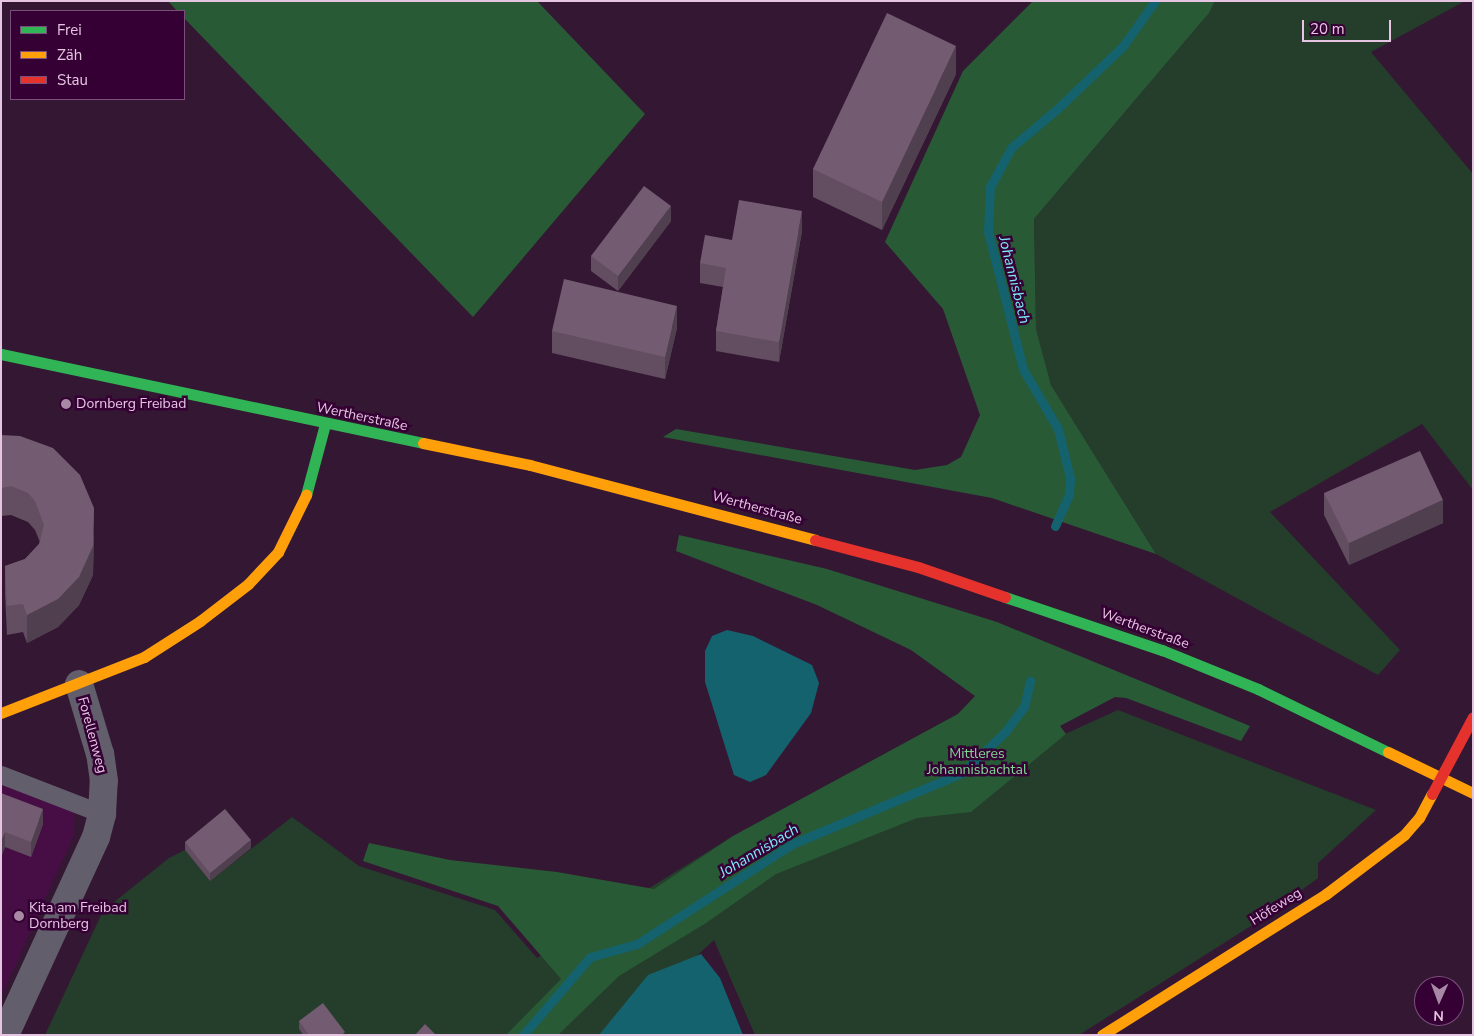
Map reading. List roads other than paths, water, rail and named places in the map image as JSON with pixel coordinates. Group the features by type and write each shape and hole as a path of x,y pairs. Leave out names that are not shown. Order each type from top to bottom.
{"main road":[{"name":"Wertherstraße","path":"1,354 325,424 530,465 918,567 1162,650 1267,693 1473,793"},
{"path":"1,713 79,684 144,656 200,621 248,584 272,559 301,509 315,470 325,424"},
{"name":"Höfeweg","path":"1102,1035 1326,894 1386,848 1419,818 1473,717"}],"street":[{"name":"Forellenweg","path":"6,1035 96,837 102,814 104,781 100,754 79,684"}],"lane":[{"path":"1,775 102,814"}],"waterway":[{"name":"Johannisbach","path":"1055,526 1069,494 1070,478 1058,429 1023,369 988,232 990,187 1011,148 1057,109 1123,46 1155,1"},
{"name":"Johannisbach","path":"523,1035 590,957 637,944 792,844 962,773 1005,732 1024,707 1030,681"}],"place":[{"name":"Dornberg Freibad","path":"66,404"},
{"name":"Kita am Freibad Dornberg","path":"19,916"}],"park label":[{"name":"Mittleres Johannisbachtal","path":"977,762"}]}
